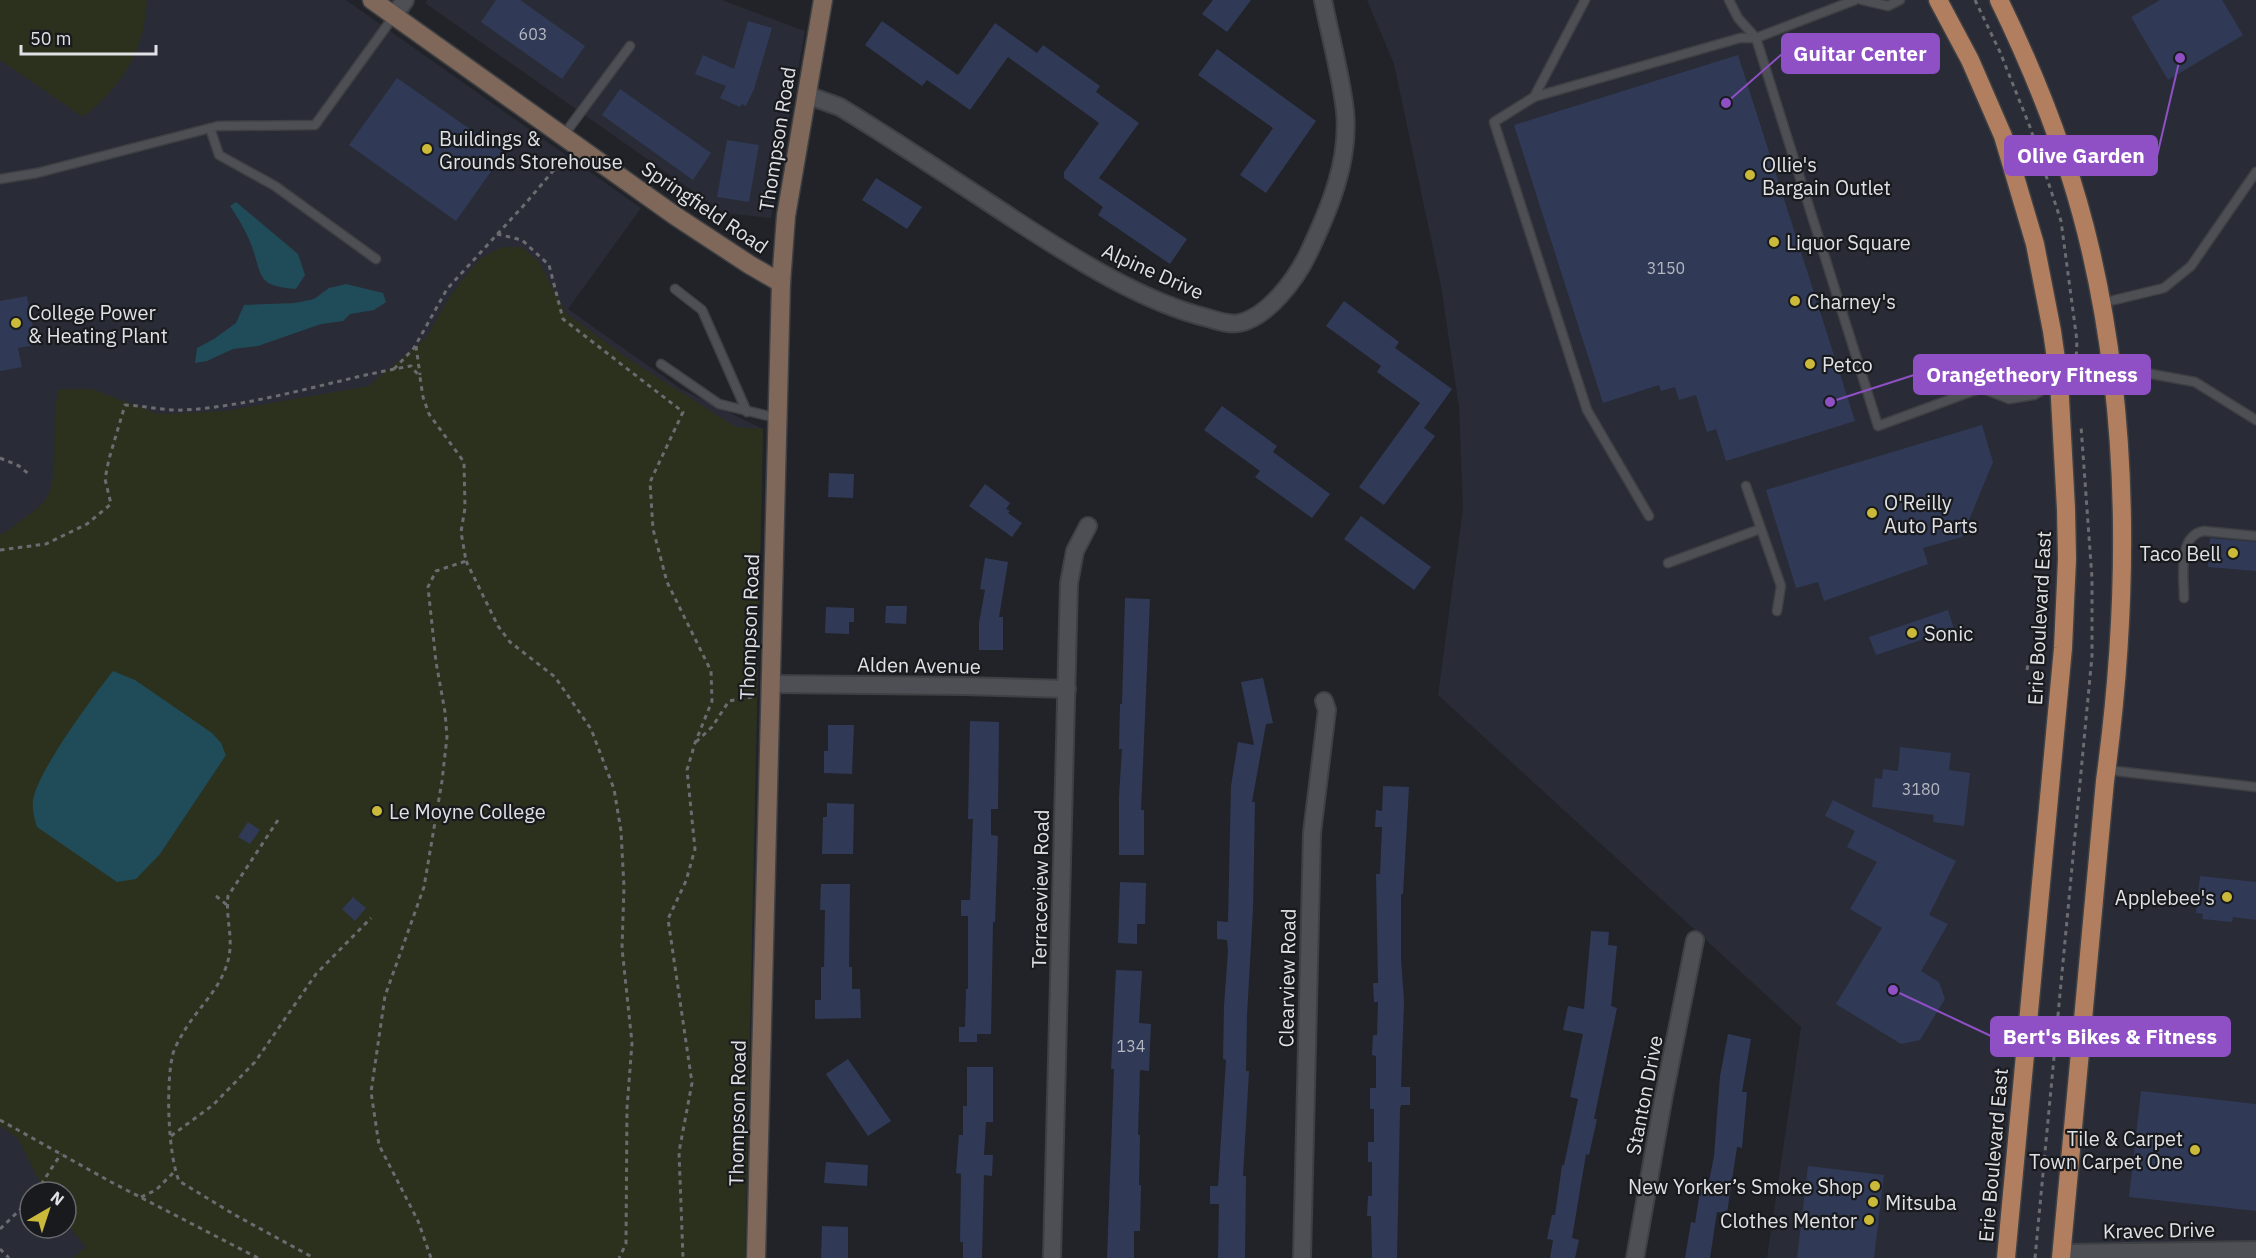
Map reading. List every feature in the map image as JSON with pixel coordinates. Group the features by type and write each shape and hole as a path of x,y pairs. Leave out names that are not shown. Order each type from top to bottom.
{"main road":[{"name":"Erie Boulevard East","path":"1938,0 1970,60 2003,136 2035,244 2059,380 2067,559 2063,648 2006,1258"},
{"path":"1999,0 2031,70 2063,152 2102,303 2118,431 2123,562 2113,718 2062,1255"}],"street":[{"name":"Springfield Road","path":"372,0 684,222 781,283"},
{"path":"394,16 405,0"},
{"name":"Thompson Road","path":"756,1258 781,283 786,216 823,0"},
{"name":"Alpine Drive","path":"807,95 840,107 1066,253 1111,277 1177,309 1229,323 1240,323 1250,319 1280,297 1299,273 1324,222 1337,182 1345,142 1345,111 1323,0"},
{"path":"2059,380 2111,372"},
{"name":"Terraceview Road","path":"1052,1258 1069,583 1075,551 1088,526"},
{"name":"Alden Avenue","path":"769,690 963,686 1067,689"},
{"name":"Clearview Road","path":"1302,1258 1312,833 1327,710 1324,701"},
{"name":"Stanton Drive","path":"1635,1258 1695,940"},
{"name":"Kravec Drive","path":"2062,1255 2256,1250"}],"lane":[{"path":"1534,98 1585,0"},
{"path":"1729,0 1738,18 1756,38 1878,426 1981,388 1996,374 2023,366 2059,380"},
{"path":"1649,516 1587,410 1494,122 1534,98 1740,38 1756,38 1855,0"},
{"path":"1862,0 1888,6 1900,0"},
{"path":"0,179 37,173 218,126 315,125 394,16"},
{"path":"569,141 630,46"},
{"path":"210,129 219,155 275,186 376,259"},
{"path":"2102,303 2164,288 2191,266 2256,172"},
{"path":"675,289 702,310 747,412"},
{"path":"661,363 719,404 777,418"},
{"path":"2111,372 2135,371 2195,382 2256,420"},
{"path":"1981,388 2009,399 2034,394 2059,380"},
{"path":"1746,486 1781,586 1777,611"},
{"path":"1668,563 1760,529"},
{"path":"2184,598 2183,559 2190,538 2204,531 2256,536"},
{"path":"2107,770 2256,787"}],"path":[{"path":"394,369 416,345 447,289 497,234 569,141"},
{"path":"497,234 522,240 549,265 563,319 683,412 650,482 653,529 666,582 711,670 712,701 687,770 695,849 686,881 668,919 692,1083 679,1152 683,1258"},
{"path":"416,345 423,397 429,414 464,462 465,508 461,532 466,561 498,626 510,642 555,677 591,729 614,789 621,831 624,887 622,948 632,1043 627,1108 626,1244 619,1258"},
{"path":"0,550 46,544 87,524 111,504 105,479 125,405 183,410 238,404 411,366 420,377"},
{"path":"0,458 19,466 30,475"},
{"path":"430,1258 418,1221 379,1145 371,1092 385,996 424,887 442,782 447,737 428,587 436,571 466,561"},
{"path":"2027,670 2028,664"},
{"path":"695,743 711,727 729,701 769,690"},
{"path":"278,820 228,896 232,948 224,974 184,1032 172,1057 170,1136 175,1171 179,1181 314,1258"},
{"path":"216,897 227,905"},
{"path":"170,1136 213,1105 255,1062 316,974 371,918"},
{"path":"0,1120 258,1258"},
{"path":"44,1180 61,1154"},
{"path":"141,1197 156,1190 175,1171"},
{"path":"0,1229 18,1212"},
{"path":"0,1249 9,1258"}],"shaded area":[{"name":"Le Moyne College","path":"0,0 346,0 641,208 568,309 681,389 763,429 745,1258 0,1258"},
{"path":"427,0 722,0 805,31 771,218 724,213 425,3"},
{"path":"1367,0 2256,0 2256,1258 1767,1258 1801,1027 1438,695 1463,509 1459,407 1441,286 1394,64"}],"green space":[{"path":"0,0 147,0 141,36 129,66 109,93 83,117 0,60"},
{"name":"Le Moyne College","path":"502,247 522,247 539,262 566,313 627,358 736,427 763,429 745,1258 73,1258 86,1247 78,1237 78,1180 39,1180 17,1137 0,1126 0,534 38,507 46,499 50,490 53,478 56,401 59,389 91,389 159,414 225,411 368,386 426,338 445,304 481,258"}],"water":[{"path":"236,202 298,254 305,275 296,289 273,285 263,277 249,239 230,206"},
{"path":"346,284 383,293 386,302 374,310 350,314 343,321 321,324 258,346 233,349 207,361 195,363 197,348 236,323 244,305 295,303 314,299 329,288"},
{"path":"113,671 135,680 212,733 221,743 226,755 160,854 136,879 117,882 37,827 33,807 37,787 55,753"}],"building":[{"path":"496,0 520,0 585,46 562,79 481,22"},
{"path":"1213,0 1251,0 1227,32 1202,14"},
{"path":"2160,0 2222,0 2243,35 2168,80 2131,17"},
{"path":"748,21 772,28 754,89 746,106 742,104 740,107 720,98 726,86 695,74 703,55 734,69"},
{"path":"882,21 958,75 995,23 1037,53 1043,45 1100,86 1096,92 1139,123 1099,178 1187,239 1170,264 1098,215 1103,207 1064,178 1064,172 1099,123 1008,57 970,110 927,80 922,86 865,45"},
{"path":"1217,49 1316,121 1266,193 1240,175 1273,128 1198,75"},
{"path":"1738,55 1855,421 1726,461 1716,429 1707,432 1696,395 1679,400 1675,387 1661,391 1659,385 1603,403 1514,125"},
{"name":"Buildings & Grounds Storehouse","path":"397,78 504,153 456,221 349,145"},
{"path":"620,89 711,153 693,180 602,115"},
{"path":"727,140 759,145 749,202 717,197"},
{"path":"876,178 922,207 907,229 862,200"},
{"name":"College Power & Heating Plant","path":"27,296 36,345 18,348 22,367 0,371 0,301"},
{"path":"1344,301 1399,342 1395,348 1452,389 1424,428 1435,436 1384,505 1359,487 1420,403 1377,372 1381,366 1326,326"},
{"path":"1222,406 1277,446 1273,452 1330,494 1312,518 1255,477 1260,471 1204,430"},
{"name":"O'Reilly Auto Parts","path":"1982,425 1993,462 1962,537 1923,548 1928,564 1824,601 1818,582 1796,588 1766,490"},
{"path":"829,473 854,474 853,498 828,497"},
{"path":"985,484 1010,503 1006,509 1010,511 1008,513 1022,523 1012,537 969,506"},
{"path":"1361,516 1431,567 1414,590 1344,539"},
{"name":"Taco Bell","path":"2210,538 2256,542 2256,571 2208,567"},
{"path":"985,558 1008,562 999,617 1003,617 1003,650 979,650 979,623 985,590 980,589"},
{"path":"1125,598 1150,599 1141,810 1144,810 1144,855 1119,855 1122,749 1119,749 1120,704 1122,704"},
{"path":"886,606 907,606 906,624 885,623"},
{"path":"826,607 854,608 854,622 849,622 849,634 825,633"},
{"name":"Sonic","path":"1948,610 1954,629 1876,655 1869,637"},
{"path":"1263,678 1273,723 1266,724 1252,802 1255,802 1253,909 1247,1015 1246,1071 1249,1071 1243,1176 1246,1176 1245,1258 1218,1258 1219,1204 1210,1204 1210,1186 1218,1186 1226,1060 1223,1059 1228,951 1227,940 1217,939 1217,921 1228,922 1231,786 1238,742 1254,745 1241,682"},
{"path":"970,721 999,722 998,809 991,809 991,835 998,836 995,922 993,922 991,1034 977,1034 977,1042 959,1042 959,1027 965,1027 966,989 968,989 968,916 961,916 961,900 970,900 973,819 968,819"},
{"path":"828,725 854,725 852,774 824,773 824,751 828,751"},
{"path":"1900,747 1951,753 1949,770 1970,773 1964,826 1933,822 1934,815 1872,807 1875,778 1882,779 1883,769 1898,771"},
{"path":"1383,786 1409,787 1403,894 1401,894 1401,959 1404,1001 1401,1087 1410,1087 1410,1105 1401,1105 1400,1109 1397,1258 1372,1258 1371,1216 1367,1216 1368,1196 1372,1196 1372,1162 1368,1162 1368,1142 1374,1142 1374,1109 1370,1109 1370,1088 1376,1088 1376,1056 1372,1055 1373,1035 1377,1035 1378,1002 1374,1002 1373,983 1378,983 1376,874 1380,874 1382,827 1375,827 1376,810 1382,811"},
{"path":"1833,800 1956,861 1929,915 1948,924 1921,971 1939,982 1945,999 1920,1040 1901,1044 1836,1004 1882,928 1850,909 1877,862 1847,847 1855,831 1825,816"},
{"path":"827,803 854,804 853,854 822,854 823,817 827,817"},
{"path":"248,822 260,830 250,844 238,837"},
{"name":"Applebee's","path":"2200,876 2256,882 2256,920 2233,917 2232,922 2202,919 2203,914 2196,913"},
{"path":"1120,882 1146,883 1145,924 1137,924 1137,944 1118,943"},
{"path":"821,884 850,884 849,967 852,967 852,989 860,989 861,1018 815,1019 815,1000 821,1000 821,967 824,967 825,910 820,910"},
{"path":"353,897 366,908 355,921 342,909"},
{"path":"1591,931 1609,932 1608,945 1617,946 1611,1006 1617,1008 1594,1119 1597,1119 1589,1155 1586,1154 1572,1238 1579,1240 1575,1258 1550,1258 1553,1240 1547,1239 1552,1215 1555,1215 1562,1165 1564,1165 1578,1099 1570,1097 1583,1034 1563,1030 1568,1006 1584,1009"},
{"path":"1116,970 1142,971 1139,1023 1151,1024 1149,1071 1140,1070 1138,1135 1140,1135 1140,1231 1134,1231 1134,1258 1107,1258 1114,1069 1111,1069"},
{"path":"1728,1034 1751,1039 1742,1092 1747,1092 1742,1148 1737,1147 1727,1213 1717,1212 1710,1258 1685,1258 1691,1222 1695,1223 1701,1185 1708,1186 1714,1156 1720,1076"},
{"path":"848,1059 891,1121 868,1136 826,1074"},
{"path":"967,1067 993,1067 993,1122 986,1122 984,1155 993,1155 992,1176 984,1175 982,1258 963,1258 963,1242 960,1242 961,1174 956,1173 959,1135 963,1135 963,1106 967,1106"},
{"name":"Tile & Carpet Town Carpet One","path":"2141,1091 2256,1104 2256,1211 2129,1197"},
{"path":"826,1162 868,1165 867,1186 824,1183"},
{"path":"1808,1166 1884,1175 1874,1258 1797,1258"},
{"path":"822,1226 848,1227 848,1258 821,1258"}],"place":[{"name":"Olive Garden","path":"2180,58"},
{"name":"Guitar Center","path":"1726,103"},
{"name":"Buildings & Grounds Storehouse","path":"427,149"},
{"name":"Ollie's Bargain Outlet","path":"1750,175"},
{"name":"Liquor Square","path":"1774,242"},
{"name":"Charney's","path":"1795,301"},
{"name":"College Power & Heating Plant","path":"16,323"},
{"name":"Petco","path":"1810,364"},
{"name":"Orangetheory Fitness","path":"1830,402"},
{"name":"O'Reilly Auto Parts","path":"1872,513"},
{"name":"Taco Bell","path":"2233,553"},
{"name":"Sonic","path":"1912,633"},
{"name":"Le Moyne College","path":"377,811"},
{"name":"Applebee's","path":"2227,897"},
{"name":"Bert's Bikes & Fitness","path":"1893,990"},
{"name":"Tile & Carpet Town Carpet One","path":"2195,1150"},
{"name":"New Yorker’s Smoke Shop","path":"1875,1186"},
{"name":"Mitsuba","path":"1873,1202"},
{"name":"Clothes Mentor","path":"1869,1220"}]}
